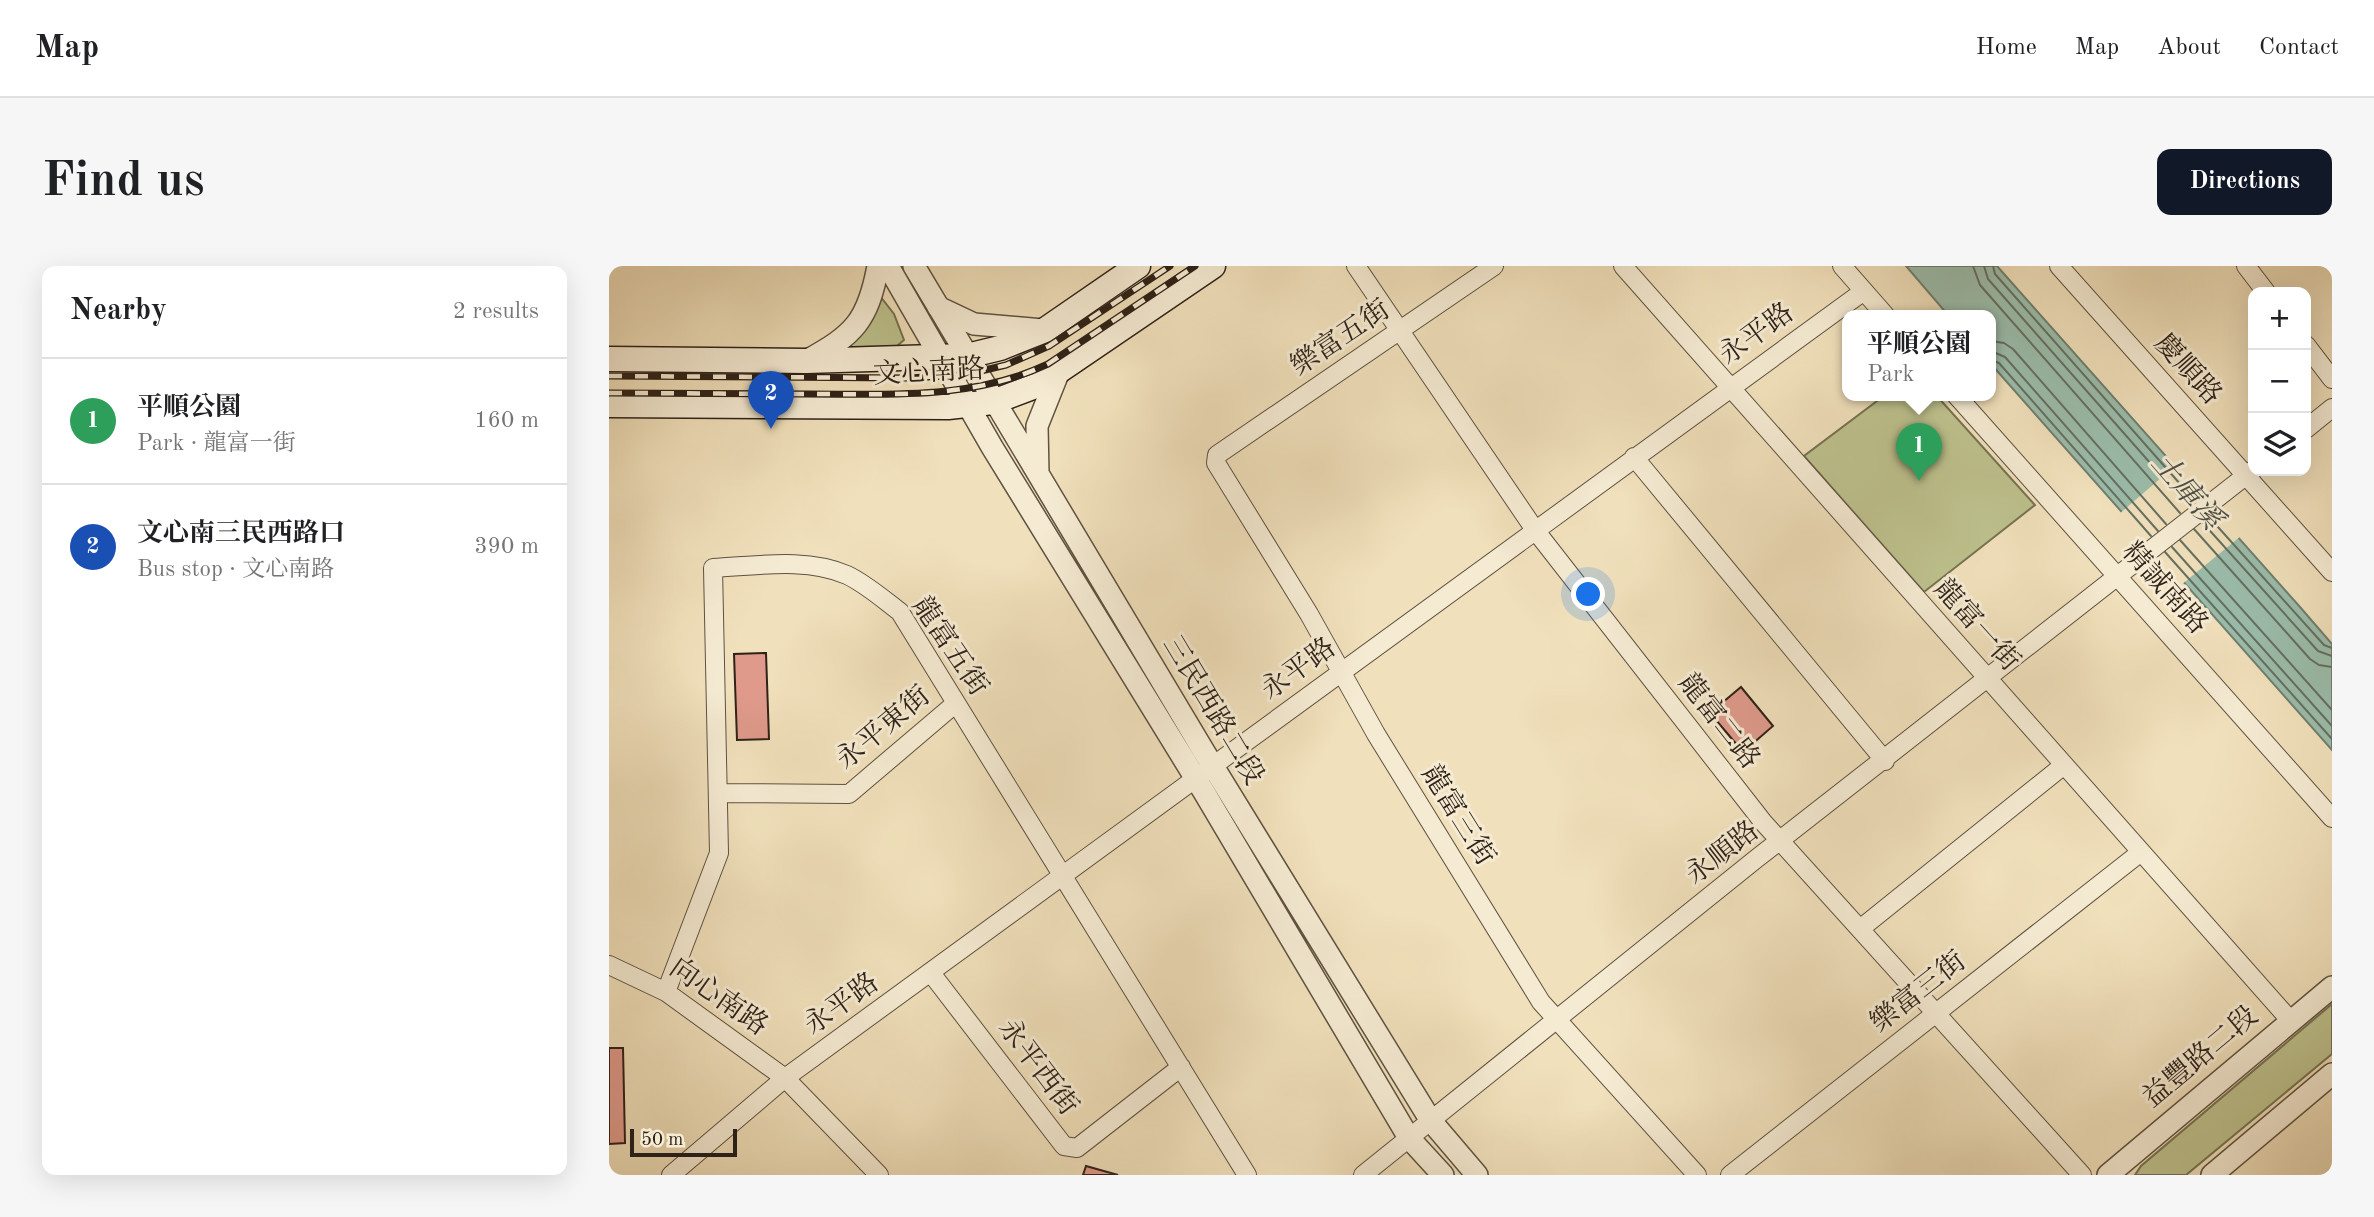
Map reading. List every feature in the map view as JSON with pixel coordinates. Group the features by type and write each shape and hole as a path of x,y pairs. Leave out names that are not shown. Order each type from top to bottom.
{"main road":[{"name":"文心南路","path":"609,359 806,361 942,359 967,356 1000,348 1045,330 1138,266"},
{"name":"文心南路","path":"609,405 968,406 993,402 1038,385 1213,266"}],"street":[{"path":"806,361 838,343 858,325 870,302 878,266"},
{"name":"三民西路二段","path":"888,266 968,406 1409,1138 1444,1175"},
{"name":"三民西路二段","path":"914,266 1212,765 1431,1121 1477,1175"},
{"name":"龍富二路","path":"1356,266 1535,530 1763,822 2082,1175"},
{"name":"樂富五街","path":"1217,455 1494,266"},
{"name":"龍富一街","path":"1623,266 2290,1020"},
{"path":"1842,266 1881,310"},
{"name":"慶順路","path":"2059,266 2248,471"},
{"path":"2246,266 2262,287"},
{"name":"永平路","path":"671,1175 785,1077 931,973 1193,777 1864,291"},
{"path":"938,307 975,324 1045,330"},
{"path":"2310,350 2332,379"},
{"path":"1038,475 1037,426 1059,371"},
{"name":"精誠南路","path":"1961,401 2332,818"},
{"path":"2311,425 2332,408"},
{"name":"龍富三街","path":"1217,455 1216,463 1541,1002 1697,1175"},
{"path":"1634,457 1885,761"},
{"name":"永順路","path":"1363,1175 1756,859 1885,761 2248,475"},
{"name":"慶順路","path":"2252,476 2332,572"},
{"name":"龍富五街","path":"666,992 719,853 713,568 809,565 847,575 871,589 899,612 1247,1175"},
{"name":"永平東街","path":"718,793 849,794 956,703"},
{"path":"1860,929 2064,765"},
{"name":"樂富三街","path":"1730,1175 2141,852"},
{"name":"向心南路","path":"609,965 666,992 785,1077 879,1175"},
{"name":"永平西街","path":"931,973 1064,1146 1077,1148 1181,1067"},
{"name":"益豐路二段","path":"2108,1175 2332,987"},
{"path":"2212,1175 2332,1074"}],"green space":[{"path":"880,296 894,314 904,340 897,346 853,348 848,343"},
{"path":"1877,401 1941,401 2035,505 1924,592 1804,456"},
{"path":"2332,1004 2332,1054 2186,1175 2135,1175 2141,1166"}],"water":[{"name":"土庫溪","path":"1906,266 1997,266 2300,607 2332,644 2332,750 1996,370 1996,310 1944,310"}],"pier":[{"path":"2177,464 2241,536 2181,585 2118,515"}],"building":[{"path":"766,653 769,739 737,740 734,654"},
{"path":"1741,687 1773,726 1743,752 1710,713"},
{"path":"609,1048 623,1048 625,1143 609,1144"},
{"path":"1086,1166 1118,1175 1083,1175"}],"railway":[{"path":"609,376 908,378 964,375 1006,365 1049,346 1170,266"},
{"path":"609,393 899,394 990,384 1048,364 1195,266"}],"place":[{"name":"文心南三民西路口","path":"771,429"},
{"name":"平順公園","path":"1919,481"}]}
